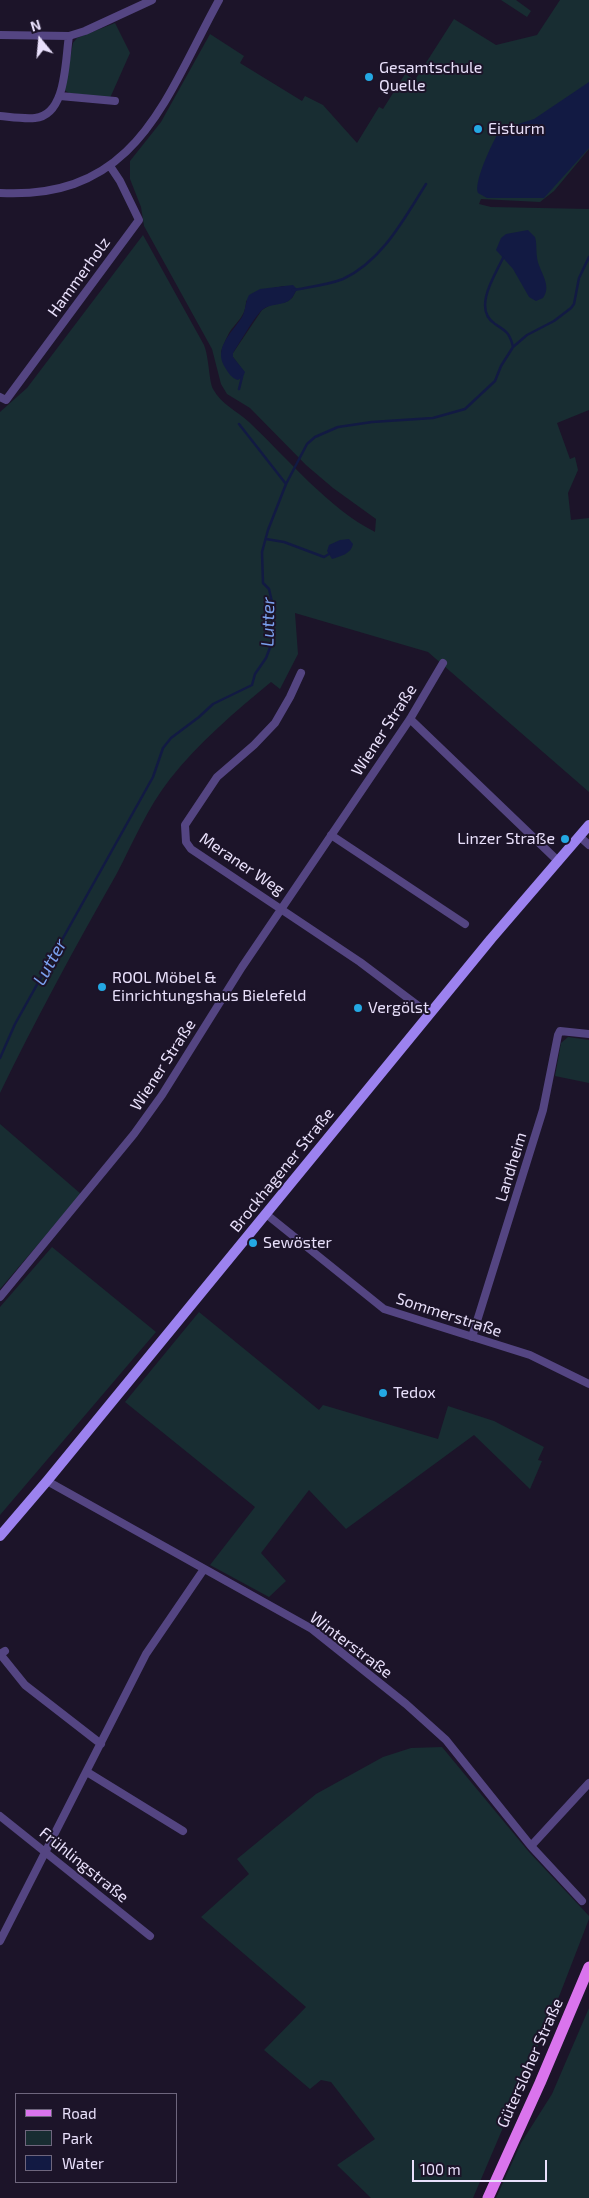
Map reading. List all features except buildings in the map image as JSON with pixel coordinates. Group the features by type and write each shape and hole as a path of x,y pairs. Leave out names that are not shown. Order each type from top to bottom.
{"main road":[{"name":"Brockhagener Straße","path":"0,1536 47,1482 430,1014 589,825"},
{"name":"Gütersloher Straße","path":"488,2198 544,2075 589,1967"}],"street":[{"path":"0,35 69,36 85,31 150,0"},
{"path":"0,193 28,194 86,180 125,155 160,110 217,0"},
{"path":"0,116 34,118 45,116 53,110 60,96 69,36"},
{"path":"60,96 115,101"},
{"name":"Hammerholz","path":"3,399 139,220 120,181 110,166"},
{"name":"Wiener Straße","path":"0,1297 138,1129 162,1095 281,908 410,719 443,664"},
{"name":"Meraner Weg","path":"301,673 275,723 254,745 217,777 185,825 186,842 191,849 360,962 430,1014"},
{"path":"410,719 558,861"},
{"path":"331,835 465,924"},
{"path":"579,836 589,845"},
{"name":"Landheim","path":"472,1337 543,1110 558,1035 560,1031 565,1030 589,1034"},
{"name":"Sommerstraße","path":"266,1214 384,1309 530,1355 589,1384"},
{"name":"Winterstraße","path":"47,1482 312,1629 406,1704 446,1740 532,1846 582,1901"},
{"path":"0,1941 146,1654 204,1569"},
{"path":"5,1651 0,1654 24,1685 101,1744"},
{"path":"87,1772 183,1831"},
{"path":"532,1846 589,1783"},
{"name":"Frühlingstraße","path":"0,1816 150,1936"}],"green space":[{"path":"501,0 516,0 531,11 527,17"},
{"path":"560,0 589,0 589,149 554,191 540,202 481,199 479,204 491,207 589,209 589,410 557,423 570,459 575,457 578,470 568,493 571,520 589,518 589,792 428,652 295,613 298,654 280,689 271,682 244,705 193,752 162,790 147,814 116,875 56,983 0,1093 0,412 27,388 143,235 204,345 212,385 216,394 249,422 325,497 358,522 375,532 376,519 333,488 306,465 250,408 227,394 221,384 212,349 144,226 141,207 130,179 130,161 161,122 210,34 244,56 240,63 302,101 305,96 323,105 357,143 379,107 383,109 405,74 415,80 454,19 496,45 537,35","holes":["284,286 297,289 292,298 286,302 270,305 262,310 233,353 233,357 244,372 221,352 229,333 243,315 246,301 274,288"]},
{"path":"115,23 130,53 110,98 69,93 64,90 73,43 77,38"},
{"path":"568,1037 589,1040 589,1083 555,1076 561,1043"},
{"path":"0,1124 81,1194 0,1289"},
{"path":"52,1247 156,1332 0,1515 0,1307"},
{"path":"199,1312 319,1410 323,1405 438,1439 448,1406 494,1421 544,1447 538,1460 542,1461 530,1489 474,1435 346,1529 309,1490 261,1553 286,1581 269,1597 210,1565 255,1507 125,1402"},
{"path":"442,1747 529,1852 589,1916 589,1919 560,1994 473,2198 371,2198 337,2165 375,2139 331,2082 321,2080 310,2089 264,2050 306,2007 201,1917 249,1874 237,1859 316,1794 383,1757 411,1748"},
{"path":"589,2008 589,2198 496,2198 521,2143 552,2094"}],"water":[{"path":"589,82 589,148 544,198 487,198 478,193 479,179 490,148 503,125 515,125 534,119"},
{"path":"528,230 535,237 538,262 546,283 546,293 543,298 536,301 529,297 513,269 496,250 501,238 506,234"},
{"path":"293,285 297,289 291,299 285,303 269,306 262,310 247,330 233,353 233,357 245,372 243,377 238,380 234,378 228,373 222,362 222,348 242,317 249,295 260,289"},
{"path":"349,539 353,544 350,550 332,559 327,551 329,545 340,540"}],"waterway":[{"path":"293,290 343,279 357,271 381,250 391,238 426,184"},
{"name":"Lutter","path":"0,1058 15,1024 153,777 163,748 171,738 213,704 252,685 255,674 266,658 273,640 272,602 269,589 263,583 262,552 268,530 286,484 307,444 315,437 338,427 372,422 433,418 465,409 495,381 501,366 513,347 527,335 554,321 571,308 574,304 579,278 589,257"},
{"path":"503,258 487,292 485,310 488,318 509,335 513,347"},
{"path":"239,389 242,377"},
{"path":"239,424 286,484"},
{"path":"266,539 284,542 324,557 329,554"}],"place":[{"name":"Gesamtschule Quelle","path":"369,77"},
{"name":"Eisturm","path":"478,129"},
{"name":"Linzer Straße","path":"565,839"},
{"name":"ROOL Möbel & Einrichtungshaus Bielefeld","path":"102,987"},
{"name":"Vergölst","path":"358,1008"},
{"name":"Sewöster","path":"253,1243"},
{"name":"Tedox","path":"383,1393"}]}
